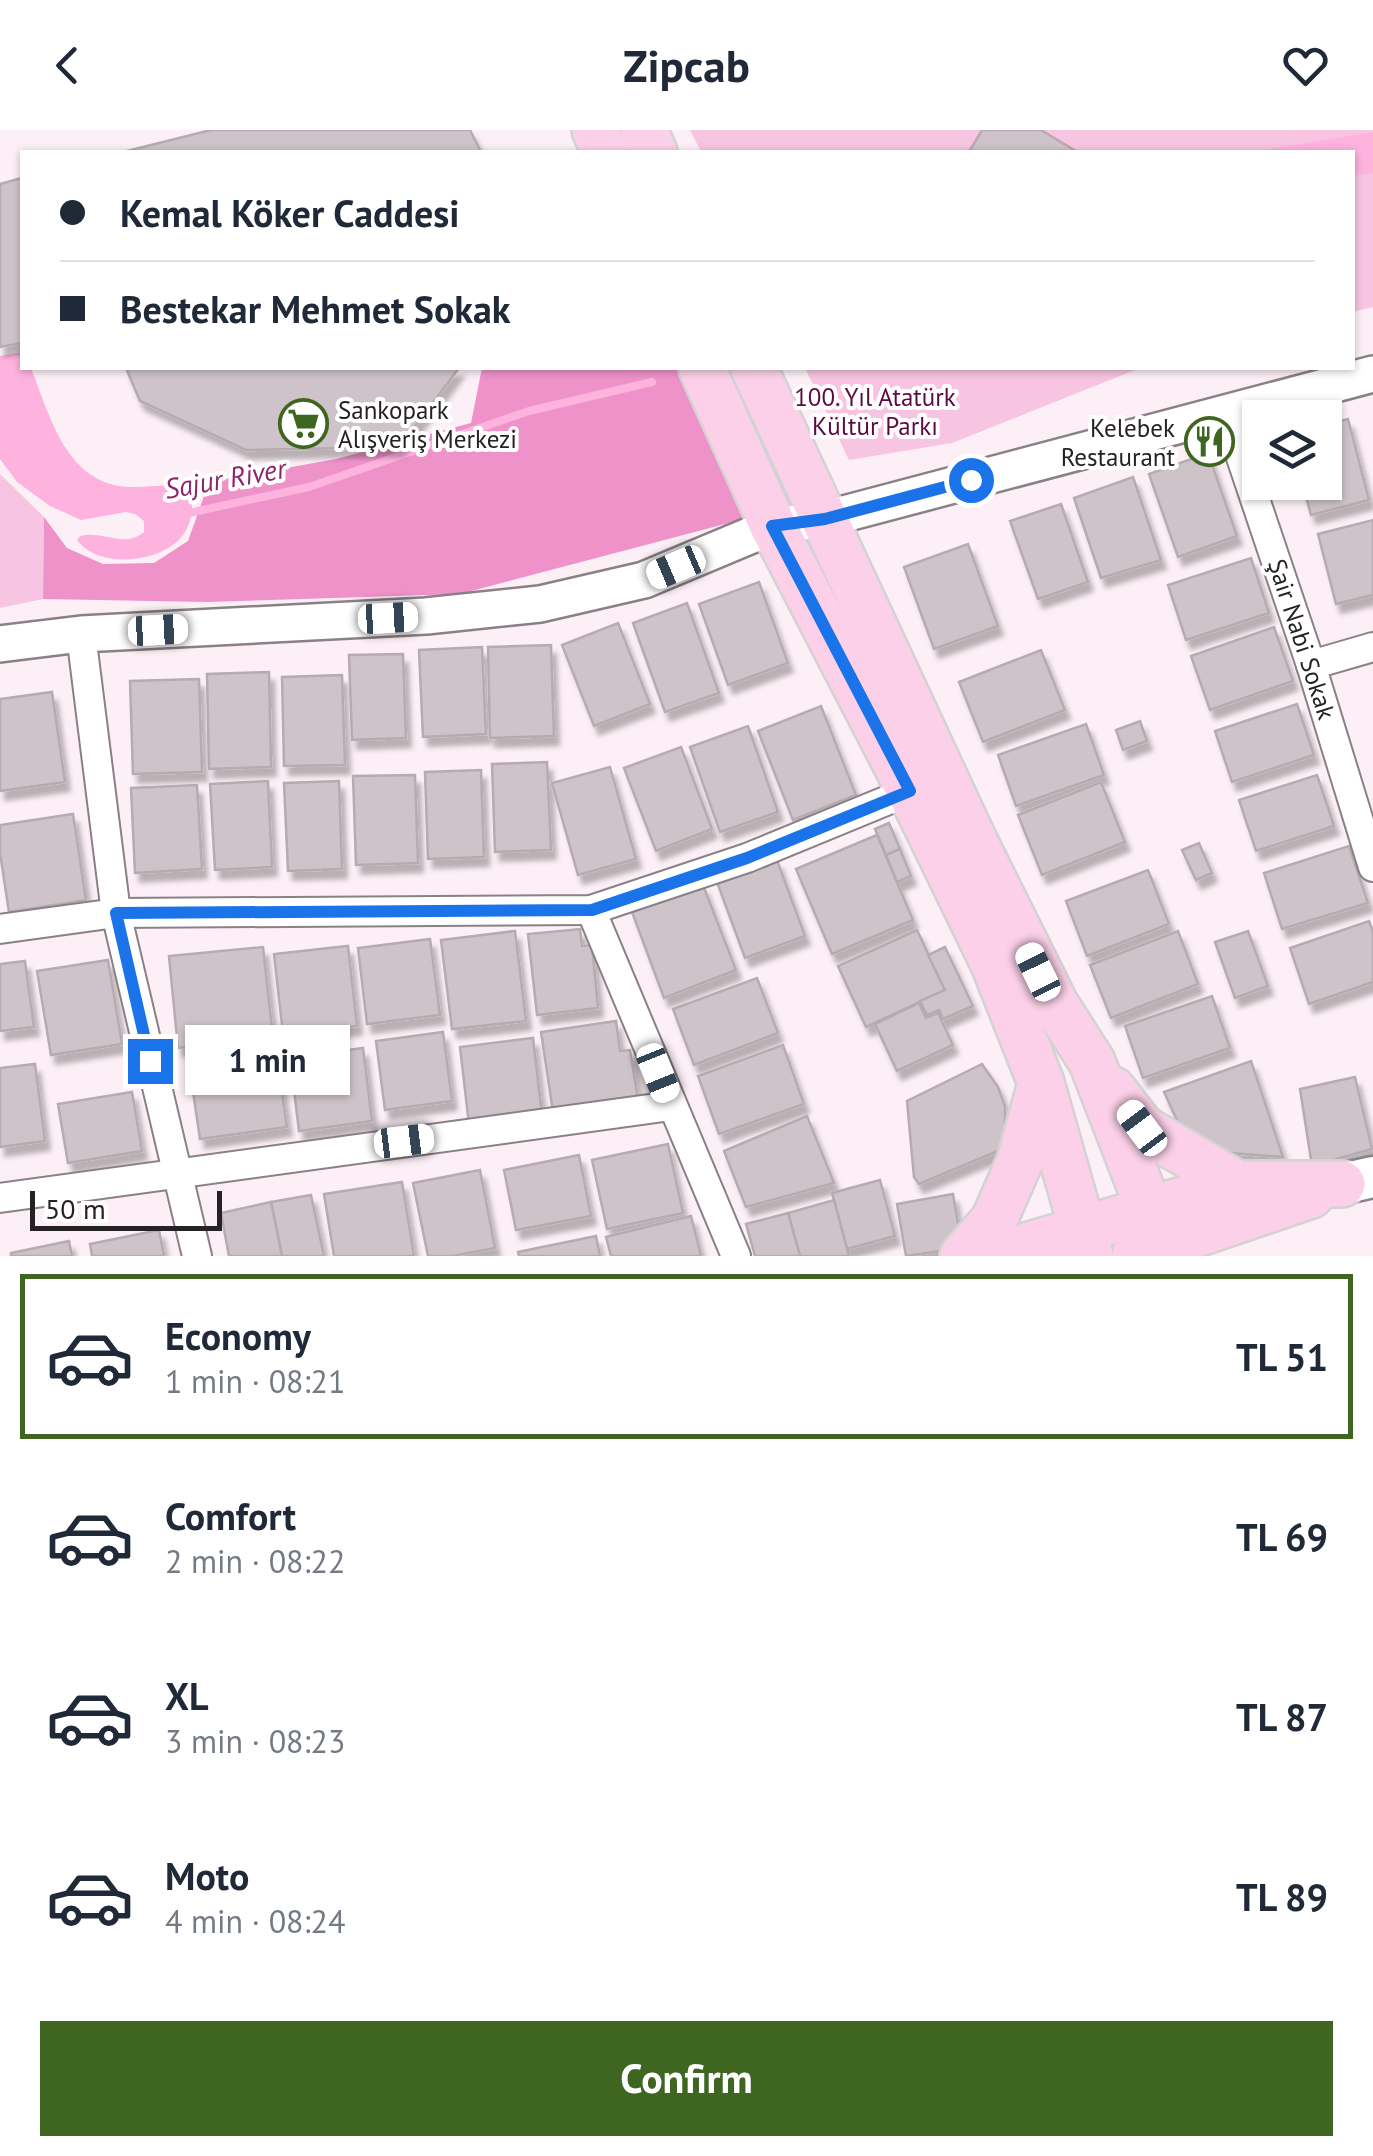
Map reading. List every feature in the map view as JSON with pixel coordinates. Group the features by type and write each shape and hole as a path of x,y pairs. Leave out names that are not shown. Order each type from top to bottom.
{"main road":[{"path":"703,370 772,526 910,791 994,964 1042,1083 1085,1242"},
{"path":"755,370 982,858 1055,1004 1092,1062 1142,1128 1237,1184 1357,1181"},
{"path":"1092,1062 1151,1242"},
{"path":"963,1256 994,1220 1020,1161 1042,1083"},
{"path":"992,1256 1085,1242 1151,1242 1357,1181"},
{"path":"1151,1242 1237,1184"}],"street":[{"path":"0,644 82,634 426,616 540,604 644,580 772,526 825,519 1373,374"},
{"name":"Şair Nabi Sokak","path":"1226,413 1311,665 1373,867"},
{"path":"82,634 116,913 197,1256"},
{"path":"1311,665 1373,647"},
{"path":"0,929 116,913 592,910 747,858 910,791"},
{"path":"592,910 670,1106 736,1256"},
{"path":"0,1198 670,1106"}],"green space":[{"path":"690,130 1373,130 1373,307 1355,312 1355,150 700,150"},
{"name":"100. Yıl Atatürk Kültür Parkı","path":"806,370 1135,370 952,443 849,460"},
{"path":"0,474 44,517 43,599 0,608"}],"shaded area":[{"path":"1373,132 1373,173 1355,176 1355,150 1264,150"},
{"path":"20,352 20,370 32,370 64,444 90,474 107,483 129,487 191,489 189,524 174,544 146,557 100,556 77,540 80,536 129,539 144,532 144,521 126,512 81,520 50,506 17,482 0,459 0,356"},
{"path":"482,370 677,370 744,519 460,594 207,602 43,599 44,517 67,548 103,564 154,563 188,541 209,482 336,459 471,423"}],"building":[{"path":"211,130 470,130 480,150 131,150"},
{"path":"982,130 1041,130 1074,150 970,150"},
{"path":"20,179 20,343 0,347 0,184"},
{"name":"Sankopark Alışveriş Merkezi","path":"127,370 457,370 399,447 246,450 140,401"},
{"path":"1348,419 1369,500 1311,515 1307,500 1342,500 1342,421"},
{"path":"1208,453 1237,536 1178,557 1149,474"},
{"path":"1133,477 1161,560 1101,578 1074,498"},
{"path":"1061,504 1088,582 1038,599 1010,521"},
{"path":"1373,520 1373,595 1336,604 1318,534"},
{"path":"968,544 998,626 934,649 904,567"},
{"path":"1251,558 1269,613 1186,640 1168,585"},
{"path":"759,582 788,663 728,685 699,604"},
{"path":"687,603 719,693 665,712 633,623"},
{"path":"618,623 650,704 594,726 562,645"},
{"path":"1274,627 1293,681 1210,710 1191,656"},
{"path":"551,645 554,736 490,738 488,647"},
{"path":"482,647 486,734 423,737 419,650"},
{"path":"1041,650 1065,710 983,742 959,682"},
{"path":"403,654 406,738 352,740 349,655"},
{"path":"269,672 271,767 209,769 207,674"},
{"path":"342,675 345,765 284,766 282,677"},
{"path":"199,679 202,772 133,774 130,681"},
{"path":"52,692 65,782 0,791 0,699"},
{"path":"1297,704 1314,755 1232,782 1215,731"},
{"path":"821,706 856,795 793,820 758,731"},
{"path":"1140,721 1147,741 1123,750 1116,730"},
{"path":"1086,724 1104,775 1016,806 998,755"},
{"path":"748,726 778,812 720,832 690,747"},
{"path":"681,747 712,829 656,851 624,768"},
{"path":"547,762 551,850 495,852 492,764"},
{"path":"610,767 636,859 578,875 552,783"},
{"path":"481,770 484,857 428,859 425,772"},
{"path":"415,775 418,863 356,865 353,776"},
{"path":"1317,775 1334,826 1256,851 1239,800"},
{"path":"268,781 272,867 215,870 210,784"},
{"path":"339,781 342,869 288,871 284,783"},
{"path":"1101,782 1125,842 1042,875 1018,815"},
{"path":"197,785 202,869 135,873 131,788"},
{"path":"73,814 86,900 9,912 0,825"},
{"path":"889,823 900,849 886,855 875,829"},
{"path":"877,835 913,920 832,954 796,869"},
{"path":"1199,843 1212,873 1196,880 1182,850"},
{"path":"1349,846 1368,903 1282,929 1264,873"},
{"path":"900,849 911,876 897,882 886,855"},
{"path":"777,860 805,936 745,958 717,882"},
{"path":"1148,870 1169,924 1087,956 1066,901"},
{"path":"703,885 736,970 664,998 632,912"},
{"path":"1369,921 1373,932 1373,982 1309,1004 1290,948"},
{"path":"580,929 582,946 592,945 598,1008 537,1015 528,934"},
{"path":"917,930 945,990 866,1027 838,966"},
{"path":"515,931 526,1021 452,1029 441,940"},
{"path":"1178,931 1198,984 1111,1018 1090,965"},
{"path":"1248,931 1268,986 1235,998 1215,942"},
{"path":"430,939 440,1015 367,1024 358,948"},
{"path":"348,946 357,1026 283,1034 274,954"},
{"path":"263,947 273,1038 178,1048 169,956"},
{"path":"945,947 973,1006 943,1019 939,1010 927,1015 920,1001 945,990 928,955"},
{"path":"108,960 122,1044 51,1055 37,971"},
{"path":"25,961 34,1027 0,1031 0,964"},
{"path":"757,978 778,1033 694,1065 673,1009"},
{"path":"1212,996 1230,1048 1143,1078 1125,1026"},
{"path":"919,1003 926,1018 938,1013 953,1045 897,1071 875,1024"},
{"path":"616,1021 620,1051 630,1050 638,1099 553,1112 541,1032"},
{"path":"443,1032 452,1101 385,1110 376,1041"},
{"path":"533,1038 542,1115 469,1124 460,1047"},
{"path":"783,1045 804,1104 719,1134 698,1076"},
{"path":"363,1048 372,1121 299,1131 290,1058"},
{"path":"276,1052 287,1127 200,1139 189,1064"},
{"path":"1251,1061 1283,1157 1230,1153 1196,1139 1177,1120 1164,1092"},
{"path":"35,1064 45,1141 0,1147 0,1068"},
{"path":"982,1064 1005,1106 1005,1135 998,1151 919,1184 914,1177 907,1101"},
{"path":"1355,1077 1372,1149 1312,1166 1300,1089"},
{"path":"132,1092 142,1151 68,1163 58,1104"},
{"path":"807,1116 834,1183 746,1207 724,1151"},
{"path":"668,1144 683,1213 607,1229 592,1160"},
{"path":"579,1155 591,1216 516,1230 504,1170"},
{"path":"480,1170 495,1248 428,1256 413,1183"},
{"path":"880,1180 895,1236 847,1249 832,1193"},
{"path":"402,1182 414,1256 334,1256 324,1194"},
{"path":"953,1194 962,1248 906,1256 897,1204"},
{"path":"311,1195 324,1256 282,1256 271,1202"},
{"path":"834,1200 849,1256 800,1256 788,1213"},
{"path":"271,1202 282,1256 229,1256 221,1213"},
{"path":"788,1213 800,1256 755,1256 746,1224"},
{"path":"691,1216 701,1256 611,1256 606,1237"},
{"path":"159,1230 164,1256 92,1256 90,1244"},
{"path":"596,1236 600,1256 519,1256 518,1252"},
{"path":"69,1241 72,1256 11,1256 11,1253"}],"waterway":[{"name":"Sajur River","path":"184,514 309,487 529,411 652,382"}],"place":[{"name":"Sankopark Alışveriş Merkezi","path":"303,424"},
{"name":"Kelebek Restaurant","path":"1210,442"}],"route":[{"path":"150,1061 116,913 592,910 747,858 910,791 772,526 825,519 971,480"}]}
